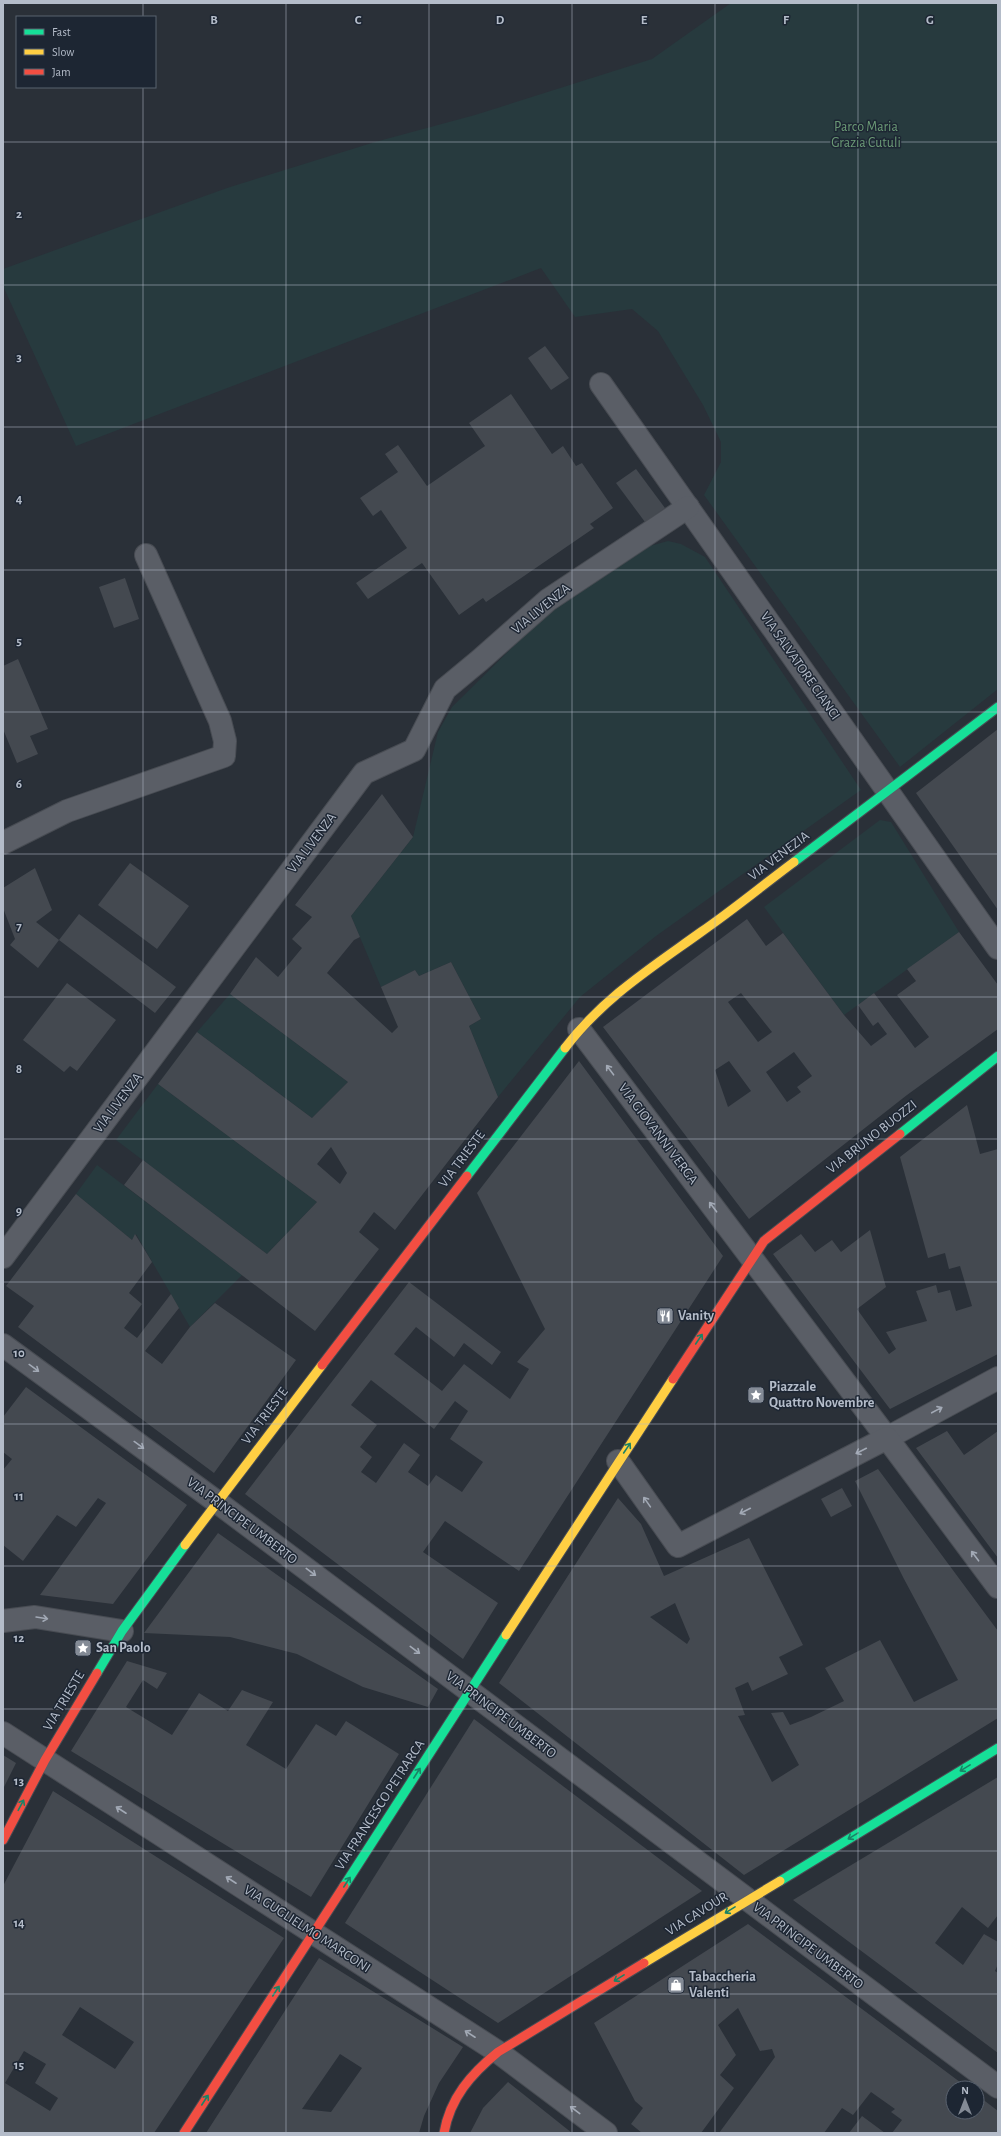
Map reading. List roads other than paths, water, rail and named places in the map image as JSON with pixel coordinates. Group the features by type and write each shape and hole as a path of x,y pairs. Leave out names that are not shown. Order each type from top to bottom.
{"street":[{"name":"VIA SALVATORE CIANCI","path":"601,384 998,948"},
{"name":"VIA LIVENZA","path":"3,1257 364,774 414,750 445,689 548,600 688,507"},
{"path":"3,843 68,811 224,756 225,741 220,722 146,555"},
{"name":"VIA VENEZIA","path":"579,1029 616,993 703,931 998,707"},
{"name":"VIA GIOVANNI VERGA","path":"579,1029 736,1239 758,1249 895,1433 901,1456 998,1587"},
{"name":"VIA TRIESTE","path":"3,1840 45,1760 122,1631 217,1502 579,1029"},
{"name":"VIA BRUNO BUOZZI","path":"618,1461 758,1249 998,1056"},
{"name":"VIA PRINCIPE UMBERTO","path":"3,1345 217,1502 998,2087"},
{"path":"618,1461 678,1546 998,1378"},
{"name":"VIA FRANCESCO PETRARCA","path":"184,2133 314,1934 618,1461"},
{"path":"3,1620 35,1617 122,1631"},
{"name":"VIA GUGLIELMO MARCONI","path":"3,1733 498,2052 606,2133"},
{"name":"VIA CAVOUR","path":"444,2133 455,2098 479,2067 498,2052 998,1748"}],"place":[{"name":"Vanity","path":"665,1316"},
{"name":"Piazzale Quattro Novembre","path":"756,1395"},
{"name":"San Paolo","path":"83,1648"},
{"name":"Tabaccheria Valenti","path":"676,1985"}],"park label":[{"name":"Parco Maria Grazia Cutuli","path":"866,136"}]}
